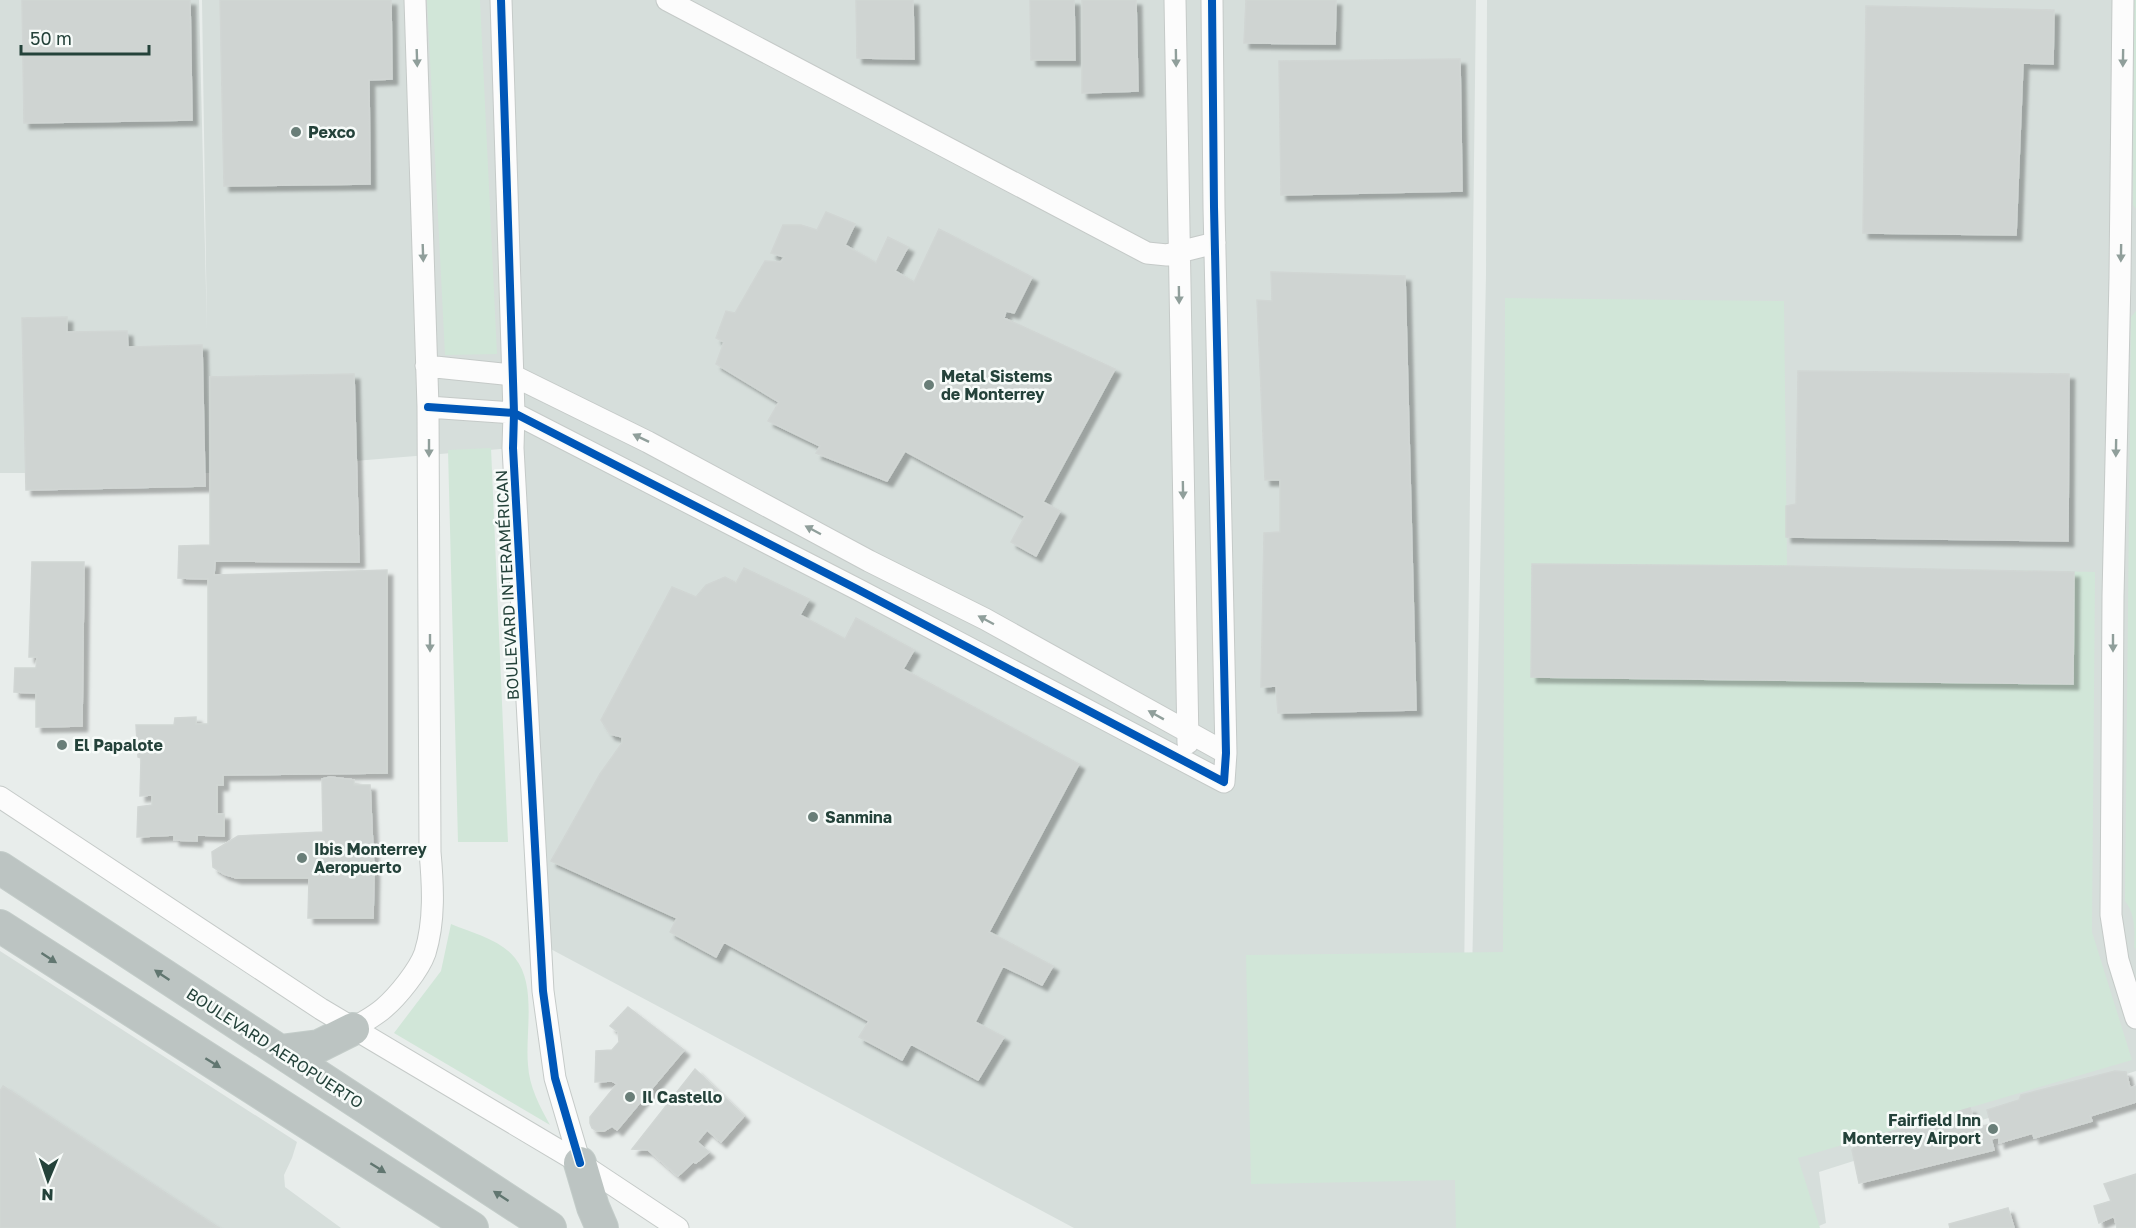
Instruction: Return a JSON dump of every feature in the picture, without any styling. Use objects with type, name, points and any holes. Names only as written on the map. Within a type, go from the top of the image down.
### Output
[{"type":"highway","name":"BOULEVARD AEROPUERTO","points":[[0,868],[550,1228]]},
{"type":"highway","points":[[0,926],[472,1228]]},
{"type":"highway","points":[[280,1051],[319,1046],[353,1029]]},
{"type":"highway","points":[[580,1163],[589,1197],[602,1228]]},
{"type":"street","points":[[353,1029],[384,1008],[409,980],[424,954],[433,892],[430,852],[429,407],[415,0]]},
{"type":"street","name":"BOULEVARD INTERAMÉRICAN","points":[[501,0],[514,413],[513,448],[543,991],[555,1078],[580,1163]]},
{"type":"street","points":[[667,0],[1147,252],[1167,255],[1215,243]]},
{"type":"street","points":[[1175,0],[1189,765]]},
{"type":"street","points":[[429,407],[514,413],[857,589],[1224,782],[1226,753],[1212,0]]},
{"type":"street","points":[[2123,0],[2120,288],[2113,585],[2111,915],[2116,952],[2131,982],[2136,1018]]},
{"type":"street","points":[[426,366],[512,375],[648,442],[870,561],[985,619],[1226,753]]},
{"type":"street","points":[[857,589],[870,561]]},
{"type":"street","points":[[0,797],[353,1029],[580,1163],[678,1228]]},
{"type":"shaded area","points":[[0,0],[199,0],[207,331],[202,0],[1476,0],[1461,1228],[1074,1228],[530,938],[513,448],[210,473],[0,473]]},
{"type":"shaded area","points":[[1487,0],[2136,0],[2136,1071],[1819,1172],[1826,1223],[1814,1228],[1467,1228],[1486,275]]},
{"type":"shaded area","points":[[0,951],[297,1142],[284,1175],[285,1187],[341,1228],[0,1228]]},
{"type":"green space","points":[[427,0],[480,0],[497,354],[445,355]]},
{"type":"green space","points":[[2134,0],[2136,0],[2136,209],[2133,205]]},
{"type":"green space","points":[[1505,298],[1784,301],[1787,566],[2095,572],[2092,932],[2132,1060],[1798,1158],[1820,1228],[1456,1228],[1455,1180],[1251,1184],[1246,955],[1503,952]]},
{"type":"green space","points":[[2136,311],[2136,950],[2133,917],[2125,901],[2131,317]]},
{"type":"green space","points":[[491,448],[508,842],[458,842],[448,450]]},
{"type":"green space","points":[[451,924],[502,946],[509,951],[522,969],[528,995],[527,1052],[530,1081],[550,1125],[394,1033],[441,971]]},
{"type":"building","points":[[22,0],[190,0],[192,120],[24,123]]},
{"type":"building","name":"Pexco","points":[[220,0],[391,0],[392,79],[369,80],[370,184],[224,186]]},
{"type":"building","points":[[856,0],[913,0],[914,59],[857,58]]},
{"type":"building","points":[[1030,0],[1074,0],[1075,60],[1031,60]]},
{"type":"building","points":[[1082,0],[1136,0],[1138,91],[1082,93]]},
{"type":"building","points":[[1246,0],[1336,0],[1335,44],[1244,43]]},
{"type":"building","points":[[1866,6],[2054,10],[2053,64],[2023,63],[2016,235],[1863,233]]},
{"type":"building","points":[[1460,59],[1462,191],[1281,195],[1279,61]]},
{"type":"building","name":"Metal Sistems de Monterrey","points":[[826,212],[855,224],[845,245],[876,263],[888,237],[908,247],[895,271],[914,282],[939,229],[1032,277],[1014,313],[1006,311],[1004,318],[1115,369],[1043,502],[1060,511],[1036,556],[1011,542],[1025,516],[905,451],[887,481],[816,453],[820,446],[768,421],[779,402],[716,364],[724,342],[716,338],[726,311],[735,313],[765,261],[781,262],[784,257],[771,253],[783,225],[801,225],[817,230]]},
{"type":"building","points":[[1271,272],[1405,276],[1416,710],[1278,713],[1276,686],[1261,687],[1264,533],[1280,532],[1280,480],[1265,480],[1257,300],[1272,301]]},
{"type":"building","points":[[67,317],[67,332],[127,331],[128,347],[202,345],[205,486],[26,490],[22,318]]},
{"type":"building","points":[[1798,371],[2069,374],[2068,541],[1786,537],[1786,506],[1796,504]]},
{"type":"building","points":[[354,374],[359,562],[215,561],[214,575],[387,570],[387,773],[223,775],[223,785],[217,785],[217,814],[224,814],[224,836],[197,835],[197,841],[174,840],[174,835],[137,837],[138,807],[152,805],[152,795],[140,796],[141,758],[138,757],[136,725],[174,725],[175,718],[196,717],[196,724],[208,724],[208,579],[178,578],[179,546],[210,545],[210,377]]},
{"type":"building","points":[[32,562],[84,562],[82,726],[36,727],[36,693],[14,692],[15,668],[36,668],[37,657],[29,657]]},
{"type":"building","points":[[1532,564],[2074,572],[2073,684],[1531,677]]},
{"type":"building","name":"Sanmina","points":[[744,568],[809,599],[800,615],[845,639],[856,618],[914,650],[903,669],[1079,764],[989,932],[1053,966],[1042,985],[1003,966],[975,1022],[1004,1037],[978,1080],[911,1044],[902,1060],[859,1037],[869,1021],[724,942],[716,957],[670,932],[677,918],[551,861],[600,774],[622,743],[622,737],[610,734],[601,720],[672,587],[696,597],[706,585],[725,577],[736,583]]},
{"type":"building","points":[[330,777],[354,780],[354,785],[370,785],[374,873],[373,918],[308,918],[309,878],[236,878],[213,867],[212,852],[238,836],[323,832],[322,779]]},
{"type":"building","points":[[628,1007],[684,1050],[617,1130],[612,1126],[604,1131],[597,1131],[592,1128],[590,1117],[617,1084],[612,1081],[595,1082],[596,1051],[612,1050],[619,1042],[618,1032],[610,1026]]},
{"type":"building","points":[[695,1069],[744,1116],[721,1142],[707,1130],[697,1142],[709,1152],[696,1163],[693,1162],[678,1176],[648,1150],[632,1149]]},
{"type":"building","points":[[2115,1071],[2126,1072],[2130,1088],[2136,1086],[2136,1102],[2090,1116],[2092,1121],[2034,1138],[2033,1133],[1999,1143],[1999,1137],[1991,1139],[1994,1150],[1859,1183],[1852,1150],[1860,1141],[1970,1108],[1975,1123],[1981,1121],[1983,1126],[1991,1124],[1987,1110],[2019,1100],[2021,1095]]},
{"type":"building","points":[[3,1086],[219,1228],[0,1228],[0,1091]]},
{"type":"building","points":[[2136,1174],[2136,1228],[2117,1228],[2114,1216],[2099,1223],[2094,1206],[2111,1201],[2104,1184]]},
{"type":"building","points":[[2008,1208],[2014,1228],[1950,1228],[1949,1224]]},
{"type":"cycle path","points":[[501,0],[514,413],[513,448],[543,991],[555,1078],[580,1163]]},
{"type":"cycle path","points":[[428,407],[514,413],[857,589],[1224,782],[1226,753],[1214,207],[1212,0]]},
{"type":"place","name":"Pexco","points":[[296,132]]},
{"type":"place","name":"Metal Sistems de Monterrey","points":[[929,385]]},
{"type":"place","name":"El Papalote","points":[[62,745]]},
{"type":"place","name":"Sanmina","points":[[813,817]]},
{"type":"place","name":"Ibis Monterrey Aeropuerto","points":[[302,858]]},
{"type":"place","name":"Il Castello","points":[[630,1097]]},
{"type":"place","name":"Fairfield Inn Monterrey Airport","points":[[1993,1129]]}]
